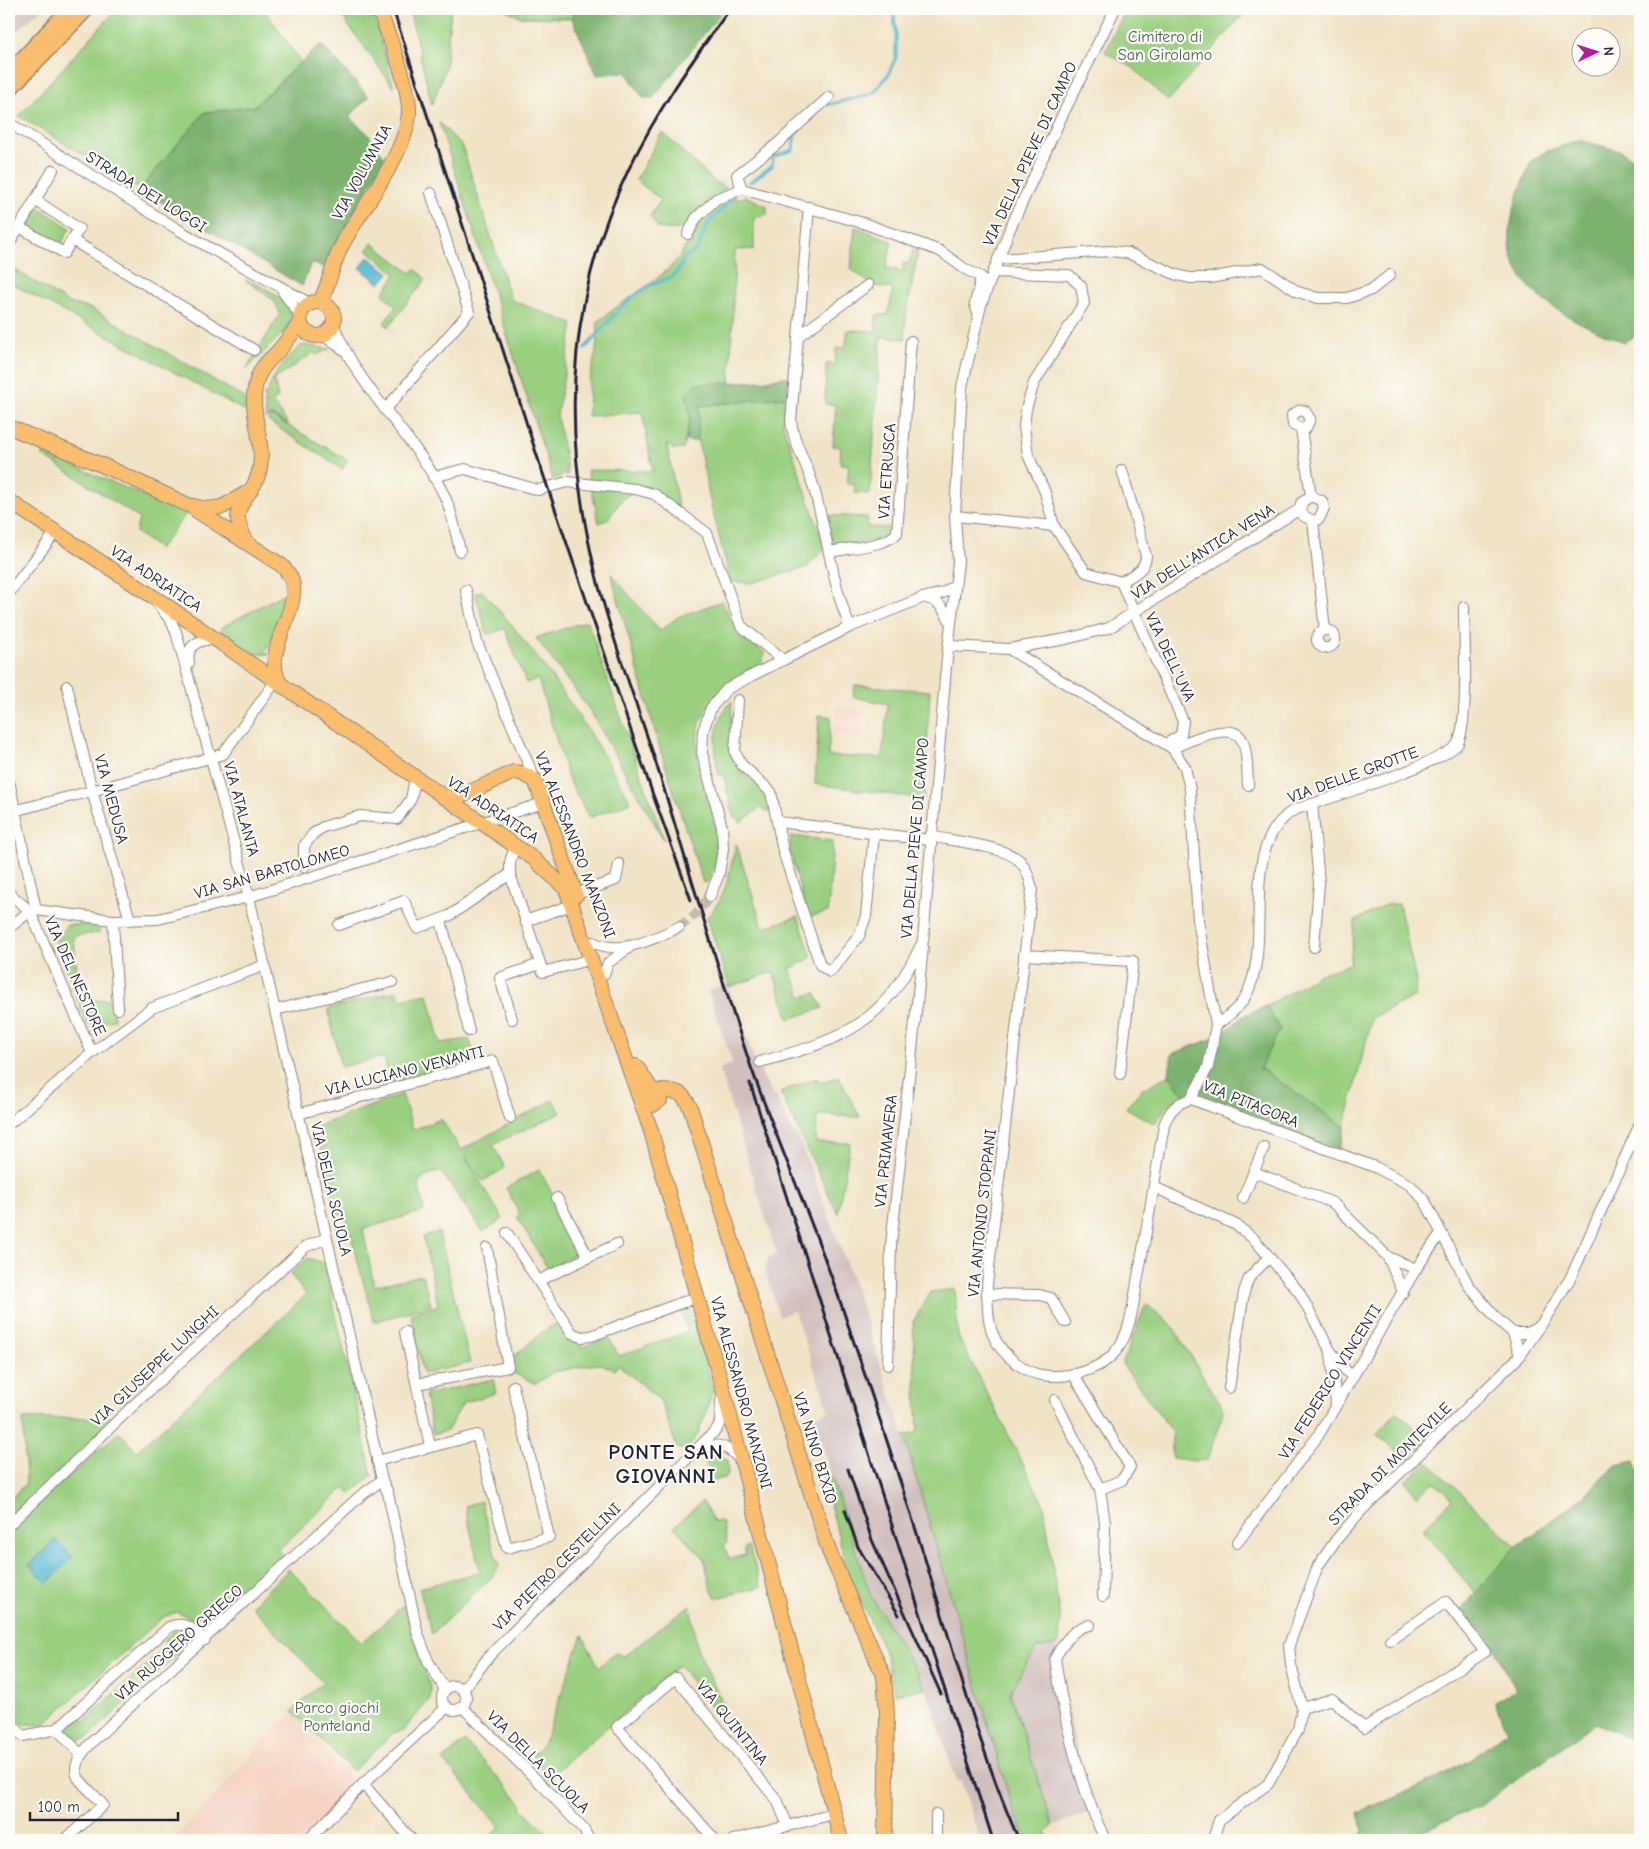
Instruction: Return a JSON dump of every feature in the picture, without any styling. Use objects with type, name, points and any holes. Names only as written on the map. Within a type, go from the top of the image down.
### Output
[{"type":"highway","points":[[9,74],[70,15],[86,9]]},
{"type":"highway","points":[[9,89],[70,15]]},
{"type":"main road","name":"VIA VOLUMNIA","points":[[314,302],[350,230],[403,140],[409,110],[407,95],[378,9]]},
{"type":"main road","name":"VIA VOLUMNIA","points":[[333,317],[334,264]]},
{"type":"main road","points":[[246,541],[238,527],[237,514],[257,480],[261,460],[254,417],[253,392],[258,375],[265,363],[277,352],[314,302],[333,317],[330,330],[277,352]]},
{"type":"main road","points":[[300,319],[304,330],[317,335]]},
{"type":"main road","points":[[9,427],[109,468],[188,505],[281,564],[288,572],[293,583],[293,596],[276,646],[269,656],[263,660],[252,661],[238,658]]},
{"type":"main road","points":[[188,505],[208,509],[222,507],[250,491]]},
{"type":"main road","name":"VIA ADRIATICA","points":[[9,501],[143,590],[238,658],[534,859]]},
{"type":"main road","points":[[276,646],[275,672],[279,685]]},
{"type":"main road","points":[[442,796],[461,796],[514,772],[521,773],[535,780]]},
{"type":"main road","name":"VIA ALESSANDRO MANZONI","points":[[535,780],[557,843],[592,959],[651,1130],[742,1462],[841,1840]]},
{"type":"main road","points":[[482,787],[473,809],[482,823]]},
{"type":"main road","points":[[534,859],[549,858],[557,843]]},
{"type":"main road","name":"VIA ALESSANDRO MANZONI","points":[[534,859],[558,879],[574,900],[593,942],[637,1068],[651,1095]]},
{"type":"main road","points":[[632,1075],[651,1095],[651,1130]]},
{"type":"main road","name":"VIA NINO BIXIO","points":[[651,1095],[679,1092],[683,1094],[690,1107],[829,1551],[884,1677],[887,1712],[885,1840]]},
{"type":"street","name":"VIA DELLA PIEVE DI CAMPO","points":[[760,1062],[837,1039],[860,1024],[890,998],[908,972],[923,941],[930,838],[950,646],[954,586],[958,562],[955,516],[962,387],[979,314],[998,259],[1057,126],[1115,9]]},
{"type":"street","points":[[688,234],[696,218],[716,199],[742,189],[737,175],[776,145],[829,96]]},
{"type":"street","name":"STRADA DEI LOGGI","points":[[9,122],[180,231],[242,266],[314,302]]},
{"type":"street","points":[[9,244],[53,170]]},
{"type":"street","name":"VIA DELLA PIEVE DI CAMPO","points":[[742,189],[863,223],[940,251],[965,269],[979,274],[981,280],[975,307],[979,314]]},
{"type":"street","points":[[385,410],[469,312],[431,193]]},
{"type":"street","points":[[19,227],[64,252],[79,230],[35,200]]},
{"type":"street","points":[[809,207],[791,421],[792,435],[812,481],[839,596],[850,627]]},
{"type":"street","points":[[72,240],[254,350]]},
{"type":"street","points":[[998,259],[1110,251],[1128,253],[1177,275],[1190,278],[1210,278],[1262,268],[1298,292],[1318,298],[1347,298],[1372,290],[1390,275]]},
{"type":"street","name":"VIA DELL'ANTICA VENA","points":[[993,272],[1069,275],[1082,286],[1084,303],[1034,383],[1024,427],[1028,455],[1045,492],[1054,526],[1086,572],[1121,582],[1134,612],[1300,509]]},
{"type":"street","name":"STRADA DEI LOGGI","points":[[272,280],[291,300],[300,319]]},
{"type":"street","points":[[799,336],[868,285]]},
{"type":"street","name":"VIA VOLUMNIA","points":[[333,317],[344,350],[433,477],[451,511],[460,551]]},
{"type":"street","name":"VIA VOLUMNIA","points":[[317,335],[344,350]]},
{"type":"street","name":"VIA ETRUSCA","points":[[830,552],[882,542],[893,538],[897,533],[911,341]]},
{"type":"street","points":[[1301,429],[1311,496],[1322,501],[1324,508],[1323,514],[1313,521],[1325,630]]},
{"type":"street","points":[[433,477],[465,469],[538,490],[567,482],[635,489],[654,494],[707,533],[712,542],[742,626],[783,660]]},
{"type":"street","points":[[1121,582],[1140,571],[1146,563],[1146,556],[1122,470]]},
{"type":"street","name":"VIA DELL'ANTICA VENA","points":[[1311,496],[1301,503],[1300,509],[1302,515],[1313,521]]},
{"type":"street","points":[[955,516],[1054,526]]},
{"type":"street","points":[[9,593],[55,533]]},
{"type":"street","points":[[710,896],[720,874],[723,849],[722,827],[702,753],[703,731],[711,708],[727,689],[783,660],[850,627],[922,598],[943,593],[954,586]]},
{"type":"street","name":"VIA ATALANTA","points":[[143,590],[171,621],[192,683],[249,897]]},
{"type":"street","name":"VIA ALESSANDRO MANZONI","points":[[466,590],[477,642],[524,758],[535,780]]},
{"type":"street","points":[[922,598],[935,600],[951,623]]},
{"type":"street","name":"VIA DELLE GROTTE","points":[[1216,1025],[1229,1015],[1244,999],[1254,975],[1258,952],[1258,904],[1261,872],[1267,844],[1280,819],[1294,810],[1437,760],[1458,745],[1464,724],[1464,607]]},
{"type":"street","name":"VIA DELL'UVA","points":[[950,646],[1010,649],[1066,639],[1108,628],[1134,612],[1183,721],[1181,734],[1169,746],[1010,649]]},
{"type":"street","name":"VIA ATALANTA","points":[[192,683],[188,651],[196,643],[213,639]]},
{"type":"street","name":"VIA ATALANTA","points":[[212,758],[229,749],[279,685]]},
{"type":"street","name":"VIA MEDUSA","points":[[66,686],[92,791],[130,920]]},
{"type":"street","points":[[738,700],[735,752],[741,764],[771,792],[782,851],[820,965],[830,972],[859,936],[866,916],[874,834]]},
{"type":"street","points":[[1169,746],[1213,733],[1231,731],[1240,736],[1244,744],[1248,785]]},
{"type":"street","name":"VIA PITAGORA","points":[[1169,746],[1185,767],[1190,790],[1198,920],[1216,1025],[1208,1067],[1191,1099],[1394,1176],[1410,1185],[1425,1201],[1469,1286],[1497,1319],[1514,1333]]},
{"type":"street","points":[[12,811],[212,758]]},
{"type":"street","points":[[514,772],[519,769],[524,758]]},
{"type":"street","points":[[304,867],[304,846],[312,834],[323,826],[360,816],[397,819],[411,799],[415,778]]},
{"type":"street","name":"VIA DEL NESTORE","points":[[9,781],[12,811],[33,910],[92,1053]]},
{"type":"street","name":"VIA SAN BARTOLOMEO","points":[[33,910],[113,920],[148,920],[249,897],[543,803]]},
{"type":"street","points":[[1312,804],[1319,883],[1314,947]]},
{"type":"street","name":"VIA ANTONIO STOPPANI","points":[[778,822],[874,834],[930,838],[1006,852],[1019,861],[1028,874],[1032,890],[988,1294],[990,1333],[1000,1350],[1013,1361],[1044,1376],[1073,1374],[1096,1367],[1116,1351],[1124,1338],[1135,1292],[1164,1125],[1169,1112],[1176,1105],[1191,1099]]},
{"type":"street","points":[[515,846],[510,862],[510,874],[542,968]]},
{"type":"street","points":[[574,900],[616,880],[619,864]]},
{"type":"street","points":[[339,925],[404,901],[417,928],[441,920],[510,874]]},
{"type":"street","points":[[9,893],[33,910],[9,928]]},
{"type":"street","name":"VIA DELLA SCUOLA","points":[[249,897],[383,1484],[382,1494],[400,1571],[404,1577],[416,1631],[428,1661],[445,1690]]},
{"type":"street","name":"VIA ALESSANDRO MANZONI","points":[[525,921],[574,900]]},
{"type":"street","points":[[113,920],[118,1010]]},
{"type":"street","points":[[441,920],[469,1031]]},
{"type":"street","points":[[604,974],[606,966],[612,958],[631,946],[679,927]]},
{"type":"street","name":"VIA PRIMAVERA","points":[[888,1365],[891,1245],[923,941]]},
{"type":"street","points":[[593,942],[606,947],[631,946]]},
{"type":"street","points":[[1024,955],[1133,962],[1120,1074]]},
{"type":"street","name":"VIA ALESSANDRO MANZONI","points":[[512,1019],[500,978],[592,959]]},
{"type":"street","points":[[9,1124],[92,1053],[152,1008],[265,965]]},
{"type":"street","points":[[275,1010],[392,982]]},
{"type":"street","name":"VIA LUCIANO VENANTI","points":[[298,1114],[493,1061],[510,1118]]},
{"type":"street","name":"STRADA DI MONTEVILE","points":[[1213,1840],[1219,1820],[1268,1784],[1298,1730],[1302,1708],[1291,1665],[1289,1645],[1318,1566],[1336,1540],[1361,1511],[1520,1356],[1571,1276],[1640,1124]]},
{"type":"street","points":[[1243,1198],[1264,1147]]},
{"type":"street","points":[[1254,1172],[1332,1203],[1388,1258],[1403,1292]]},
{"type":"street","points":[[1154,1187],[1236,1225],[1254,1239],[1268,1258],[1299,1292],[1331,1352],[1347,1372],[1353,1375]]},
{"type":"street","points":[[557,1198],[588,1257]]},
{"type":"street","points":[[507,1233],[572,1333],[581,1338],[697,1297]]},
{"type":"street","name":"VIA FEDERICO VINCENTI","points":[[1237,1543],[1295,1468],[1336,1406],[1416,1268],[1441,1233]]},
{"type":"street","name":"VIA GIUSEPPE LUNGHI","points":[[9,1524],[123,1415],[305,1247],[327,1238]]},
{"type":"street","points":[[538,1281],[616,1244]]},
{"type":"street","points":[[417,1384],[508,1367],[487,1248]]},
{"type":"street","points":[[1229,1388],[1244,1292],[1249,1278],[1268,1258]]},
{"type":"street","points":[[1388,1258],[1416,1268]]},
{"type":"street","points":[[988,1294],[1039,1295],[1051,1298],[1065,1322]]},
{"type":"street","points":[[1520,1356],[1514,1333],[1528,1333],[1540,1325]]},
{"type":"street","points":[[405,1332],[430,1446]]},
{"type":"street","points":[[1331,1352],[1336,1406]]},
{"type":"street","name":"VIA PIETRO CESTELLINI","points":[[463,1690],[490,1655],[698,1448],[720,1423],[722,1411],[717,1369]]},
{"type":"street","points":[[1073,1374],[1130,1467],[1122,1480],[1100,1489]]},
{"type":"street","points":[[377,1461],[477,1435],[507,1548],[549,1537],[513,1386]]},
{"type":"street","points":[[1055,1400],[1100,1489],[1105,1523],[1102,1596]]},
{"type":"street","points":[[698,1448],[710,1444],[726,1446],[742,1462]]},
{"type":"street","name":"VIA RUGGERO GRIECO","points":[[81,1755],[110,1725],[205,1640],[359,1496],[383,1484]]},
{"type":"street","points":[[1302,1708],[1332,1699],[1364,1728],[1484,1652],[1446,1602],[1390,1640]]},
{"type":"street","points":[[9,1721],[23,1736],[56,1729],[169,1627],[177,1624],[187,1626],[205,1640]]},
{"type":"street","points":[[1090,1625],[1077,1630],[1060,1649],[1055,1658],[1068,1730],[1092,1811],[1105,1840]]},
{"type":"street","name":"VIA QUINTINA","points":[[715,1840],[617,1726],[676,1678],[777,1800],[788,1826]]},
{"type":"street","points":[[456,1686],[463,1690],[466,1701],[462,1707],[454,1710],[447,1707],[442,1700],[445,1690],[456,1686]]},
{"type":"street","points":[[308,1840],[363,1784],[447,1707]]},
{"type":"street","name":"VIA DELLA SCUOLA","points":[[462,1707],[528,1770],[584,1830],[589,1840]]},
{"type":"street","points":[[56,1729],[81,1755],[76,1767],[77,1775],[103,1805],[65,1840]]},
{"type":"street","points":[[363,1784],[412,1840]]},
{"type":"street","points":[[733,1840],[746,1839],[834,1814]]},
{"type":"street","points":[[936,1814],[936,1840]]},
{"type":"street","points":[[584,1830],[595,1840]]},
{"type":"shaded area","points":[[9,9],[42,9],[9,38]]},
{"type":"shaded area","points":[[837,706],[865,710],[863,723],[835,719]]},
{"type":"shaded area","points":[[835,721],[863,725],[861,738],[833,734]]},
{"type":"shaded area","points":[[727,984],[754,1058],[773,1096],[776,1095],[794,1134],[796,1133],[808,1162],[853,1281],[904,1436],[918,1432],[913,1322],[931,1292],[955,1289],[958,1336],[1044,1505],[1060,1619],[1060,1641],[1055,1658],[1092,1811],[1053,1826],[1046,1833],[1050,1840],[980,1840],[961,1781],[957,1782],[926,1688],[870,1594],[831,1476],[814,1416],[829,1411],[794,1311],[779,1316],[765,1269],[768,1257],[777,1255],[720,1071],[721,1068],[732,1064],[732,1061],[708,991]]},
{"type":"shaded area","points":[[292,1711],[357,1785],[302,1840],[174,1840]]},
{"type":"green space","points":[[117,9],[269,9],[266,12],[301,62],[254,106],[204,113],[140,189],[19,116]]},
{"type":"green space","points":[[337,9],[372,9],[394,88]]},
{"type":"green space","points":[[409,9],[451,9],[445,69],[432,105]]},
{"type":"green space","points":[[504,9],[574,9],[572,18],[521,17]]},
{"type":"green space","points":[[574,9],[724,9],[653,98],[643,98],[626,72],[597,75],[572,18]]},
{"type":"green space","name":"Cimitero di San Girolamo","points":[[1126,9],[1248,9],[1168,101],[1132,67],[1105,52]]},
{"type":"green space","points":[[321,44],[369,97],[349,117],[368,134],[385,158],[323,267],[311,263],[302,286],[140,189],[204,113],[255,106]]},
{"type":"green space","points":[[439,122],[462,146],[511,300],[573,324],[557,415],[568,474],[553,479]]},
{"type":"green space","points":[[662,132],[715,182],[727,188],[707,202],[682,228],[658,228],[650,216],[661,200],[636,180]]},
{"type":"green space","points":[[1579,140],[1621,151],[1640,164],[1640,333],[1624,342],[1586,326],[1547,303],[1518,272],[1511,253],[1510,231],[1513,213],[1531,161],[1545,152]]},
{"type":"green space","points":[[745,196],[767,206],[767,214],[754,218],[754,249],[735,250],[730,383],[695,384],[686,393],[691,415],[683,449],[674,450],[667,444],[678,506],[638,487],[621,501],[607,520],[599,523],[587,470],[653,471],[642,412],[588,416],[589,382],[596,352],[598,322],[671,266],[684,250],[708,210],[723,200]]},
{"type":"green space","points":[[38,207],[70,228],[60,246],[26,226]]},
{"type":"green space","points":[[855,227],[892,241],[886,268],[903,271],[903,263],[908,264],[913,250],[918,251],[906,316],[905,339],[881,337],[870,494],[855,493],[855,485],[847,484],[849,465],[840,464],[841,447],[833,446],[836,405],[825,404],[826,364],[835,364],[836,348],[845,348],[848,330],[876,331],[876,315],[888,315],[893,289],[872,285],[851,269]]},
{"type":"green space","points":[[372,243],[411,273],[415,269],[426,279],[388,327],[384,323],[396,306],[383,294],[396,274],[367,250]]},
{"type":"green space","points":[[9,266],[69,303],[92,309],[245,398],[245,411],[9,282]]},
{"type":"green space","points":[[245,280],[262,286],[278,297],[285,304],[290,320],[287,329],[246,370],[280,314],[274,300]]},
{"type":"green space","points":[[303,345],[330,349],[316,355],[314,352],[274,380],[278,398],[272,402],[289,425],[271,415],[266,419],[264,394],[267,394],[272,380],[286,360]]},
{"type":"green space","points":[[789,376],[785,397],[699,406],[698,441],[686,441],[690,415],[686,393],[695,384],[762,381]]},
{"type":"green space","points":[[785,397],[783,425],[825,548],[807,567],[752,583],[731,582],[711,505],[698,441],[699,406]]},
{"type":"green space","points":[[271,416],[348,460],[342,469],[268,421]]},
{"type":"green space","points":[[44,453],[186,514],[159,549],[136,532],[139,518],[42,455]]},
{"type":"green space","points":[[825,515],[867,517],[868,527],[895,528],[888,538],[834,547]]},
{"type":"green space","points":[[611,574],[660,631],[678,617],[722,601],[737,632],[765,653],[762,662],[730,682],[718,694],[708,706],[701,721],[697,737],[697,755],[716,837],[714,865],[712,874],[707,882],[703,883],[660,749]]},
{"type":"green space","points":[[482,591],[504,615],[544,666],[581,719],[631,802],[589,818],[568,778],[538,679],[526,683],[505,629],[487,634],[475,593]]},
{"type":"green space","points":[[281,595],[286,595],[267,649],[263,654],[256,654],[222,633],[220,628]]},
{"type":"green space","points":[[587,621],[664,840],[589,709],[536,638]]},
{"type":"green space","points":[[855,685],[930,691],[924,799],[815,784],[819,715],[831,717],[828,756],[882,758],[888,704],[853,697]]},
{"type":"green space","points":[[732,701],[730,752],[737,766],[767,794],[773,813],[760,808],[741,822],[734,817],[723,774],[719,775],[715,746],[721,717]]},
{"type":"green space","points":[[791,836],[833,841],[828,912],[808,917],[790,852]]},
{"type":"green space","points":[[736,844],[763,928],[798,916],[812,957],[790,969],[802,997],[815,993],[823,1008],[789,1019],[773,972],[729,987],[707,917],[724,892]]},
{"type":"green space","points":[[1399,904],[1416,981],[1415,996],[1372,1018],[1339,1149],[1197,1097],[1183,1094],[1166,1107],[1155,1124],[1126,1108],[1141,1090],[1169,1075],[1172,1054],[1222,1035],[1242,1017],[1264,1008],[1320,974],[1350,964],[1355,921],[1385,905]]},
{"type":"green space","points":[[99,924],[99,933],[74,936],[78,991],[84,1001],[109,999],[115,1020],[87,1025],[56,941],[67,925]]},
{"type":"green space","points":[[397,991],[401,999],[428,994],[440,1043],[469,1039],[477,1060],[391,1084],[384,1057],[341,1067],[328,1009]]},
{"type":"green space","points":[[1266,1006],[1280,1029],[1260,1068],[1345,1127],[1339,1149],[1197,1097],[1183,1094],[1169,1075],[1172,1054],[1222,1035],[1242,1017]]},
{"type":"green space","points":[[839,1077],[860,1117],[817,1115],[816,1143],[850,1143],[838,1214],[780,1092],[817,1078],[819,1082]]},
{"type":"green space","points":[[402,1094],[413,1130],[441,1119],[461,1150],[553,1100],[561,1113],[493,1144],[505,1168],[483,1181],[465,1157],[503,1219],[483,1232],[440,1170],[418,1181],[424,1211],[363,1229],[374,1286],[422,1275],[431,1305],[374,1322],[345,1213],[338,1216],[316,1127]]},
{"type":"green space","points":[[539,1170],[584,1249],[548,1269],[517,1217],[520,1215],[506,1188]]},
{"type":"green space","points":[[439,1232],[470,1363],[423,1374],[411,1314],[438,1305],[423,1237]]},
{"type":"green space","points":[[308,1258],[324,1263],[372,1475],[351,1494],[345,1487],[278,1550],[284,1557],[211,1622],[203,1623],[177,1612],[163,1617],[43,1725],[22,1724],[9,1710],[9,1533],[62,1482],[119,1432],[137,1451],[306,1295],[290,1274]]},
{"type":"green space","points":[[955,1289],[958,1336],[1044,1505],[1060,1619],[1059,1644],[1036,1648],[1010,1693],[1053,1826],[1046,1833],[1050,1840],[1028,1840],[1012,1807],[904,1436],[918,1432],[913,1322],[931,1292]]},
{"type":"green space","points":[[1146,1304],[1172,1325],[1224,1410],[1207,1460],[1194,1461],[1172,1458],[1172,1431],[1122,1364]]},
{"type":"green space","points":[[690,1309],[713,1389],[697,1435],[690,1446],[683,1450],[677,1448],[660,1400],[618,1365],[615,1370],[601,1364],[553,1372],[536,1384],[510,1371],[510,1360],[541,1333],[557,1323],[582,1347],[609,1338],[619,1356],[687,1332],[682,1311]]},
{"type":"green space","points":[[493,1379],[496,1393],[463,1403],[447,1431],[433,1434],[425,1395]]},
{"type":"green space","points":[[1397,1412],[1428,1439],[1408,1460],[1376,1434]]},
{"type":"green space","points":[[116,1417],[9,1517],[9,1501],[26,1483],[23,1419]]},
{"type":"green space","points":[[707,1454],[718,1454],[727,1461],[728,1474],[725,1478],[701,1483],[713,1472],[702,1461]]},
{"type":"green space","points":[[1427,1461],[1516,1546],[1476,1594],[1422,1529],[1453,1499],[1434,1482],[1417,1496],[1406,1481]]},
{"type":"green space","points":[[1635,1461],[1640,1477],[1640,1743],[1595,1723],[1479,1807],[1399,1840],[1363,1840],[1359,1812],[1425,1784],[1472,1759],[1507,1731],[1494,1702],[1516,1690],[1496,1650],[1461,1610],[1516,1546],[1533,1536],[1581,1499],[1615,1465]]},
{"type":"green space","points":[[831,1476],[870,1594],[926,1688],[895,1694],[885,1652],[849,1577],[824,1481]]},
{"type":"green space","points":[[481,1501],[495,1555],[500,1564],[491,1578],[432,1634],[419,1588],[480,1572],[465,1506]]},
{"type":"green space","points":[[702,1501],[714,1522],[722,1521],[727,1543],[724,1545],[729,1559],[746,1555],[744,1548],[749,1546],[761,1587],[716,1598],[711,1589],[704,1558],[674,1527]]},
{"type":"green space","name":"Parco giochi Ponteland","points":[[289,1569],[362,1643],[403,1605],[431,1690],[430,1699],[404,1730],[393,1733],[353,1771],[292,1711],[323,1682],[251,1606]]},
{"type":"green space","points":[[690,1605],[697,1648],[724,1706],[717,1716],[679,1665],[548,1778],[532,1755],[544,1743],[582,1635],[599,1667],[615,1653],[624,1656]]},
{"type":"green space","points":[[177,1631],[183,1634],[188,1641],[187,1646],[87,1738],[77,1741],[68,1734],[70,1725],[80,1717],[84,1721],[168,1645],[164,1640],[172,1632]]},
{"type":"green space","points":[[465,1741],[523,1805],[521,1808],[555,1840],[486,1840],[500,1827],[443,1760]]},
{"type":"water","points":[[368,257],[389,273],[380,284],[360,268]]},
{"type":"water","points":[[55,1539],[73,1557],[47,1583],[29,1565]]},
{"type":"waterway","points":[[827,105],[868,95],[875,91],[888,75],[896,57],[893,9]]},
{"type":"waterway","points":[[750,182],[772,166],[773,157],[793,150],[795,131]]},
{"type":"waterway","points":[[584,349],[618,310],[633,296],[648,286],[667,279],[676,272],[683,259],[697,250],[709,222],[735,196]]},
{"type":"tunnel","points":[[679,927],[696,914],[710,896]]},
{"type":"railway","points":[[393,9],[540,465],[691,900]]},
{"type":"railway","points":[[730,9],[674,89],[650,129],[610,211],[596,255],[584,301],[575,380],[575,439],[581,497],[591,555],[604,605],[655,760],[738,1029],[841,1304],[888,1443],[982,1745],[1019,1840]]},
{"type":"railway","points":[[750,1083],[993,1840]]},
{"type":"railway","points":[[848,1469],[872,1540],[941,1694]]},
{"type":"railway","points":[[845,1510],[858,1547],[899,1615]]},
{"type":"district","name":"PONTE SAN GIOVANNI","points":[[666,1464]]}]
